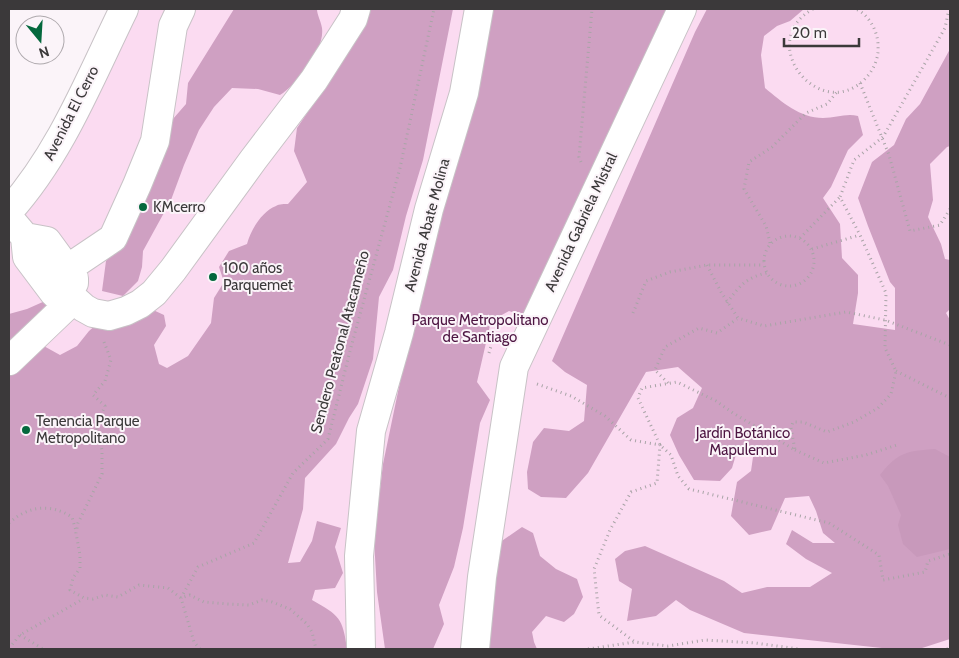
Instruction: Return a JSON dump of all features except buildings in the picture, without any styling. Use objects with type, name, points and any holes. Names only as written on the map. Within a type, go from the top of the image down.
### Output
[{"type":"street","name":"Avenida El Cerro","points":[[9,211],[44,166],[124,9]]},
{"type":"street","points":[[68,269],[113,238],[137,185],[155,141],[172,26],[181,9]]},
{"type":"street","points":[[17,228],[27,257],[54,293],[109,316],[140,304],[154,293],[314,80],[353,19],[356,9]]},
{"type":"street","name":"Avenida Abate Molina","points":[[362,649],[358,556],[371,430],[399,333],[429,209],[464,93],[478,9]]},
{"type":"street","name":"Avenida Gabriela Mistral","points":[[475,649],[482,577],[514,367],[682,9]]},
{"type":"street","points":[[17,228],[47,241],[74,278],[84,306]]},
{"type":"street","points":[[9,361],[84,306]]},
{"type":"path","name":"Sendero Peatonal Atacameño","points":[[180,598],[198,567],[254,543],[293,474],[328,439],[400,168],[434,9]]},
{"type":"path","points":[[592,9],[579,157],[585,171],[598,185]]},
{"type":"path","points":[[813,9],[801,18],[791,36],[791,57],[794,67],[808,83],[822,89],[838,91],[849,89],[860,83],[870,73],[877,61],[879,46],[876,33],[870,20],[856,9]]},
{"type":"path","points":[[800,238],[840,198],[854,160],[883,137],[945,28],[949,9]]},
{"type":"path","points":[[945,28],[950,30]]},
{"type":"path","points":[[860,83],[883,137],[910,231],[940,225],[950,209]]},
{"type":"path","points":[[770,243],[784,236],[800,238],[807,242],[812,248],[814,266],[811,274],[805,281],[788,286],[780,285],[767,273],[764,257],[770,243],[766,226],[744,189],[749,162],[772,147],[806,113],[827,104],[838,91]]},
{"type":"path","points":[[795,450],[791,428],[793,422],[802,422],[827,432],[854,422],[878,408],[891,394],[896,371],[885,348],[886,293],[860,235],[840,198]]},
{"type":"path","points":[[812,248],[860,235]]},
{"type":"path","points":[[633,313],[646,281],[670,272],[708,265],[764,264]]},
{"type":"path","points":[[708,265],[727,303],[738,318],[764,326],[846,312],[885,320],[950,345]]},
{"type":"path","points":[[727,303],[752,276],[767,273]]},
{"type":"path","points":[[76,533],[78,524],[102,474],[102,450],[97,429],[105,406],[93,395],[105,381],[111,360],[84,306]]},
{"type":"path","points":[[669,383],[655,370],[665,346],[699,328],[717,333],[738,318]]},
{"type":"path","points":[[489,354],[494,336]]},
{"type":"path","points":[[896,371],[950,398]]},
{"type":"path","points":[[513,374],[571,396],[605,416],[631,440],[660,445]]},
{"type":"path","points":[[897,445],[866,455],[824,463],[795,450],[732,413],[716,401],[677,382],[642,388],[638,398],[660,445],[671,455],[678,476],[688,490],[829,523],[880,555],[883,580],[925,572],[928,560],[950,554]]},
{"type":"path","points":[[635,642],[599,615],[594,569],[610,530],[631,492],[657,484],[660,445]]},
{"type":"path","points":[[9,523],[19,514],[44,508],[60,510],[72,517],[80,555],[80,568],[73,578],[70,590],[84,598],[93,599],[105,595],[118,597],[139,585],[168,588],[180,598],[194,642],[200,649]]},
{"type":"path","points":[[180,598],[190,595],[204,602],[249,605],[262,600],[272,602],[290,609],[307,624],[312,632],[316,649]]},
{"type":"path","points":[[9,648],[20,635],[84,598]]},
{"type":"path","points":[[20,635],[43,649]]},
{"type":"path","points":[[588,649],[635,642],[668,646],[705,640],[755,643],[800,649]]},
{"type":"green space","name":"Parque Metropolitano de Santiago","points":[[140,9],[950,9],[950,649],[9,649],[9,218],[52,177]]},
{"type":"green space","points":[[234,9],[317,9],[322,28],[322,37],[315,56],[302,75],[280,95],[258,89],[232,88],[214,107],[199,130],[171,200],[143,251],[142,267],[138,281],[123,296],[102,291],[106,261],[124,234],[166,127],[186,104],[188,83]]},
{"type":"green space","points":[[369,9],[453,9],[423,160],[406,216],[393,270],[379,297],[373,359],[358,404],[336,444],[305,478],[303,509],[288,563],[300,562],[312,541],[317,521],[341,528],[335,547],[343,573],[335,588],[315,590],[312,600],[338,618],[344,630],[347,649],[9,649],[9,314],[45,301],[57,311],[42,345],[60,355],[77,346],[89,331],[105,317],[151,309],[164,315],[166,326],[154,345],[159,364],[167,368],[188,356],[211,323],[214,298],[224,282],[219,267],[229,251],[247,244],[254,227],[261,217],[277,205],[288,204],[307,182],[294,151],[297,128],[330,79]]},
{"type":"green space","points":[[488,9],[670,9],[527,317],[509,311],[491,321],[477,382],[490,400],[480,423],[463,528],[454,567],[439,605],[444,624],[433,649],[385,649],[377,592],[374,539],[383,464],[405,358],[475,85]]},
{"type":"green space","name":"Jardín Botánico Mapulemu","points":[[707,9],[804,9],[790,21],[777,26],[764,36],[761,55],[765,88],[792,108],[807,115],[823,118],[849,115],[858,116],[863,135],[848,150],[831,187],[823,198],[840,224],[842,258],[858,275],[858,293],[853,324],[895,330],[895,288],[890,282],[858,198],[872,162],[894,145],[906,119],[920,104],[950,49],[950,146],[930,164],[933,200],[928,217],[941,244],[945,259],[950,260],[950,309],[946,313],[950,320],[950,639],[919,649],[891,649],[744,633],[690,610],[676,600],[656,616],[627,621],[632,589],[619,581],[615,559],[625,551],[645,546],[724,581],[742,593],[767,587],[810,587],[832,573],[806,559],[786,544],[792,530],[813,543],[835,543],[823,533],[809,496],[785,498],[771,530],[749,535],[731,516],[737,482],[751,471],[753,457],[738,448],[732,468],[720,481],[694,480],[670,435],[677,418],[693,408],[702,388],[678,367],[646,372],[588,473],[566,498],[541,497],[528,489],[527,472],[533,442],[544,428],[569,431],[584,421],[587,385],[565,372],[552,361],[695,32]]},
{"type":"green space","points":[[522,527],[533,533],[540,556],[556,569],[577,579],[583,597],[574,614],[564,622],[546,616],[532,632],[537,649],[478,649],[493,547]]},
{"type":"shaded area","points":[[935,449],[950,457],[950,549],[917,557],[903,544],[898,525],[901,515],[888,486],[880,475],[886,467],[904,454]]},
{"type":"place","name":"KMcerro","points":[[143,207]]},
{"type":"place","name":"100 años Parquemet","points":[[213,277]]},
{"type":"place","name":"Tenencia Parque Metropolitano","points":[[26,430]]}]
